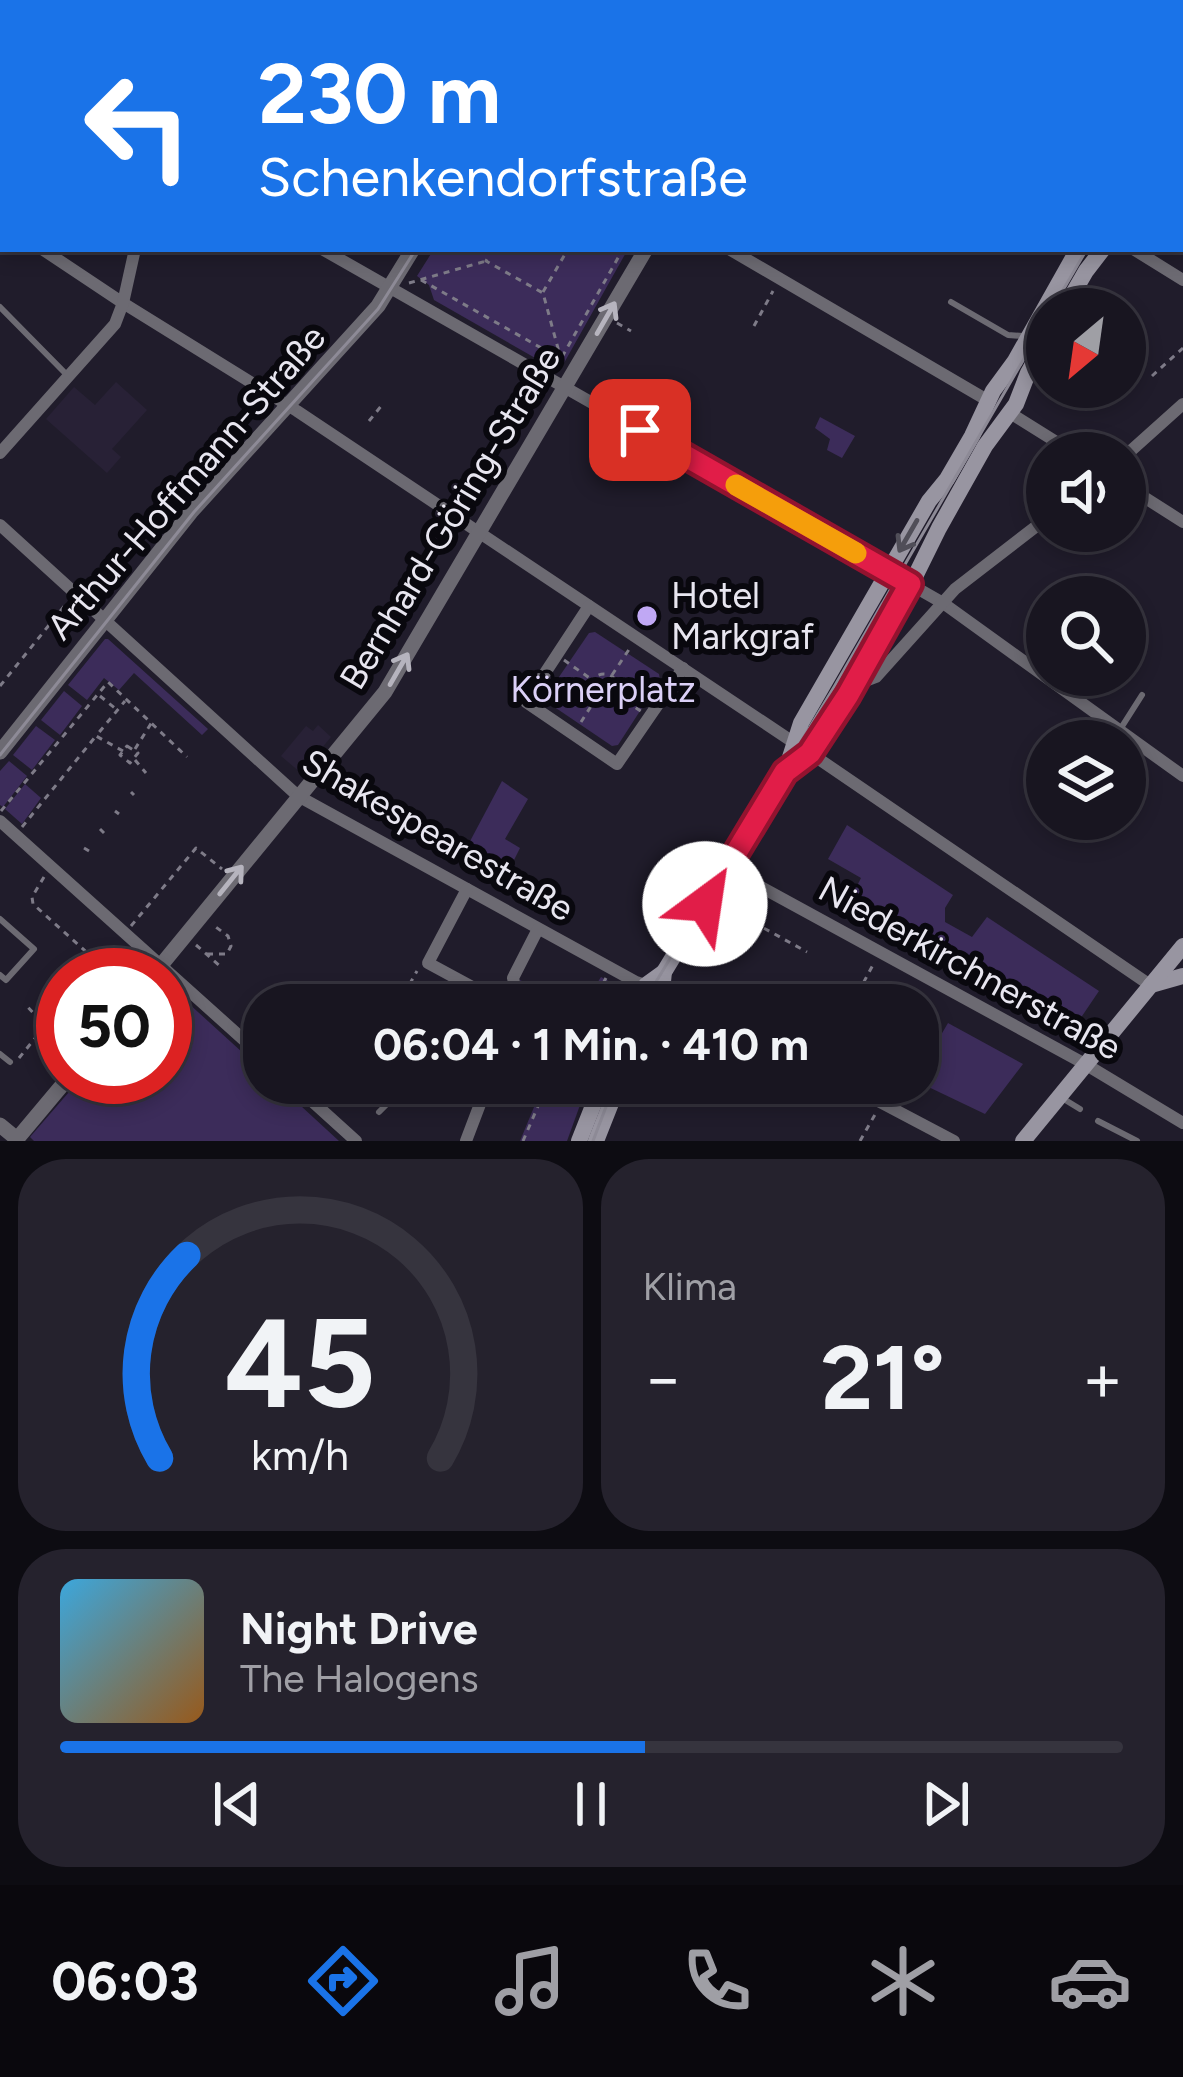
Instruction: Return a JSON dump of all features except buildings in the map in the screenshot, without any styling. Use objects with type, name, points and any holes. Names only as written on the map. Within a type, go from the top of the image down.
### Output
[{"type":"main road","points":[[1060,288],[1077,252]]},
{"type":"main road","points":[[1077,288],[1101,252]]},
{"type":"main road","points":[[659,984],[785,772],[793,742],[928,501],[972,436],[987,400],[1026,352]]},
{"type":"main road","points":[[785,772],[812,754],[854,686],[1026,377]]},
{"type":"main road","points":[[1023,1141],[1183,948]]},
{"type":"main road","points":[[1150,985],[1183,976]]},
{"type":"main road","points":[[579,1141],[594,1104]]},
{"type":"main road","points":[[596,1141],[611,1104]]},
{"type":"street","points":[[46,252],[288,405],[793,742]]},
{"type":"street","points":[[0,453],[115,324],[134,252]]},
{"type":"street","points":[[327,252],[827,530],[943,603],[1026,664]]},
{"type":"street","name":"Arthur-Hoffmann-Straße","points":[[0,752],[195,507],[372,313],[411,252]]},
{"type":"street","name":"Bernhard-Göring-Straße","points":[[175,948],[385,692],[644,252]]},
{"type":"street","points":[[734,252],[987,400]]},
{"type":"street","points":[[1138,252],[1183,280]]},
{"type":"street","points":[[1146,437],[1183,404]]},
{"type":"street","points":[[1010,413],[1040,432]]},
{"type":"street","points":[[1146,498],[1183,521]]},
{"type":"street","name":"Shakespearestraße","points":[[0,525],[298,796],[648,984]]},
{"type":"street","points":[[854,686],[876,677],[955,589],[1026,534]]},
{"type":"street","points":[[589,606],[526,702],[617,764],[683,668]]},
{"type":"street","points":[[1069,696],[1103,720]]},
{"type":"street","points":[[1146,750],[1183,776]]},
{"type":"street","points":[[812,754],[1150,985]]},
{"type":"street","points":[[0,817],[137,948]]},
{"type":"street","name":"Niederkirchnerstraße","points":[[726,868],[1085,1064],[1183,1123]]},
{"type":"street","points":[[467,889],[428,963],[467,984]]},
{"type":"street","points":[[514,984],[538,929]]},
{"type":"street","points":[[192,999],[243,1041]]},
{"type":"street","points":[[0,1125],[17,1140],[47,1104]]},
{"type":"street","points":[[324,1104],[358,1137]]},
{"type":"street","points":[[466,1141],[478,1104]]},
{"type":"street","points":[[886,1104],[954,1141]]},
{"type":"lane","points":[[951,302],[1008,335],[1026,337]]},
{"type":"lane","points":[[0,307],[68,376]]},
{"type":"lane","points":[[0,919],[34,949],[6,980],[0,975]]},
{"type":"lane","points":[[0,1054],[10,1062]]},
{"type":"lane","points":[[1059,1096],[1080,1109]]},
{"type":"lane","points":[[380,1112],[388,1104]]},
{"type":"lane","points":[[1098,1121],[1137,1141]]},
{"type":"path","points":[[491,252],[486,261],[421,280],[561,358]]},
{"type":"path","points":[[542,293],[566,252]]},
{"type":"path","points":[[561,358],[621,252]]},
{"type":"path","points":[[486,261],[542,293],[561,358]]},
{"type":"path","points":[[754,326],[780,279]]},
{"type":"path","points":[[607,318],[631,331]]},
{"type":"path","points":[[1153,376],[1183,348]]},
{"type":"path","points":[[370,421],[382,405]]},
{"type":"path","points":[[0,686],[74,593]]},
{"type":"path","points":[[611,676],[637,637]]},
{"type":"path","points":[[556,655],[592,680]]},
{"type":"path","points":[[592,680],[603,674],[611,676],[616,694]]},
{"type":"path","points":[[592,680],[596,699],[607,701],[616,694]]},
{"type":"path","points":[[0,817],[108,682],[187,757]]},
{"type":"path","points":[[97,694],[117,710]]},
{"type":"path","points":[[616,694],[648,717]]},
{"type":"path","points":[[15,835],[127,699]]},
{"type":"path","points":[[573,734],[596,699]]},
{"type":"path","points":[[134,751],[152,722]]},
{"type":"path","points":[[96,736],[123,751]]},
{"type":"path","points":[[128,746],[134,751],[138,753],[130,763],[120,755],[128,746]]},
{"type":"path","points":[[134,758],[146,773]]},
{"type":"path","points":[[125,934],[196,848],[232,878]]},
{"type":"path","points":[[50,866],[33,894],[33,904],[82,948]]},
{"type":"path","points":[[722,905],[808,952]]},
{"type":"path","points":[[207,953],[227,954],[231,946],[228,936],[212,923]]},
{"type":"path","points":[[195,944],[220,966]]},
{"type":"path","points":[[863,984],[880,952]]},
{"type":"path","points":[[408,984],[428,963]]},
{"type":"path","points":[[603,984],[611,968]]},
{"type":"path","points":[[10,1062],[16,1062],[45,1026],[26,1005]]},
{"type":"path","points":[[523,1141],[539,1104]]},
{"type":"path","points":[[860,1141],[881,1104]]},
{"type":"shaded area","points":[[116,382],[147,410],[112,449],[121,457],[107,473],[46,419],[74,387],[95,405]]},
{"type":"shaded area","points":[[318,725],[331,737],[301,773],[281,756],[306,726],[313,731]]},
{"type":"green space","points":[[432,252],[626,252],[564,363],[544,363],[434,300],[429,285],[417,276]]},
{"type":"green space","points":[[820,417],[855,436],[842,458],[827,450],[830,439],[815,428]]},
{"type":"green space","points":[[881,602],[889,607],[843,688],[835,683]]},
{"type":"green space","name":"Körnerplatz","points":[[595,632],[659,674],[660,680],[618,745],[612,746],[547,702],[546,696],[589,633]]},
{"type":"green space","points":[[105,639],[208,729],[202,735],[134,673],[119,690],[104,678],[87,700],[68,685]]},
{"type":"green space","points":[[64,691],[82,706],[60,735],[41,720]]},
{"type":"green space","points":[[36,726],[55,740],[32,770],[13,755]]},
{"type":"green space","points":[[9,761],[27,776],[3,807],[0,771]]},
{"type":"green space","points":[[502,781],[528,799],[505,839],[520,848],[509,870],[468,845]]},
{"type":"green space","points":[[25,784],[41,798],[22,824],[5,809]]},
{"type":"green space","points":[[847,825],[953,895],[945,908],[945,922],[972,937],[987,917],[1099,991],[1078,1022],[852,896],[861,878],[828,859]]},
{"type":"green space","points":[[192,1007],[243,1053],[243,1104],[299,1104],[339,1141],[34,1141],[30,1137],[59,1104],[192,1104]]},
{"type":"green space","points":[[948,1023],[1023,1064],[985,1114],[939,1092],[939,1038]]},
{"type":"green space","points":[[535,1104],[580,1104],[567,1141],[520,1141]]},
{"type":"tram line","points":[[0,755],[194,512],[378,309],[414,252]]},
{"type":"tram line","points":[[1064,288],[1085,252]]},
{"type":"tram line","points":[[655,984],[1026,355]]},
{"type":"tram line","points":[[593,1141],[607,1104]]},
{"type":"slow traffic","points":[[736,485],[856,553]]},
{"type":"place","name":"Hotel Markgraf","points":[[647,616]]},
{"type":"route","points":[[640,430],[910,584],[848,695],[810,753],[785,772],[705,904]]}]
